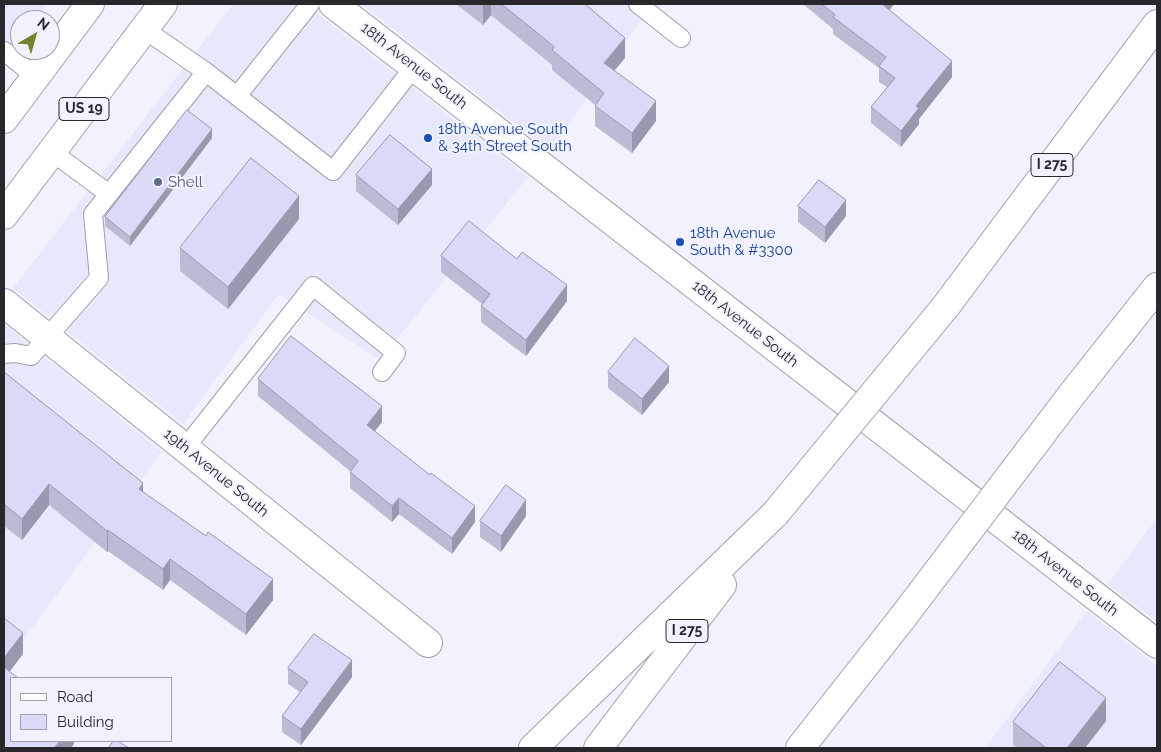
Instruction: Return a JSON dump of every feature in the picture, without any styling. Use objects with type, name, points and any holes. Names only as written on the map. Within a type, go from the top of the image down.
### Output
[{"type":"main road","points":[[4,119],[90,4]]},
{"type":"main road","name":"US 19","points":[[4,215],[163,4]]},
{"type":"main road","name":"18th Avenue South","points":[[349,8],[414,67],[1157,644]]},
{"type":"main road","name":"I 275","points":[[598,748],[775,514],[946,306],[1157,24]]},
{"type":"main road","points":[[800,748],[904,617],[1073,393],[1157,288]]},
{"type":"main road","name":"19th Avenue South","points":[[4,303],[428,643]]},
{"type":"main road","points":[[533,748],[775,514]]},
{"type":"main road","points":[[819,748],[904,617]]},
{"type":"lane","points":[[237,96],[310,4]]},
{"type":"lane","points":[[638,4],[681,38]]},
{"type":"lane","points":[[144,29],[206,72],[333,171],[414,67]]},
{"type":"lane","points":[[4,51],[36,76]]},
{"type":"lane","points":[[4,354],[15,353],[31,356],[99,278],[93,214],[206,72]]},
{"type":"lane","points":[[52,152],[109,194]]},
{"type":"lane","points":[[185,448],[313,286],[396,353],[382,372]]},
{"type":"shaded area","points":[[4,4],[48,4],[44,10],[10,10],[10,54],[4,62]]},
{"type":"shaded area","points":[[233,4],[305,4],[528,177],[380,360],[279,294],[183,424],[13,288]]},
{"type":"shaded area","points":[[361,4],[652,4],[550,151]]},
{"type":"shaded area","points":[[4,324],[162,452],[4,666]]},
{"type":"shaded area","points":[[1157,518],[1157,622],[1108,584]]},
{"type":"shaded area","points":[[1087,611],[1157,666],[1157,748],[985,748]]},
{"type":"building","points":[[502,4],[585,4],[625,38],[604,63],[656,101],[632,133],[595,106],[604,93],[552,50],[554,47]]},
{"type":"building","points":[[822,4],[882,4],[952,61],[916,106],[919,108],[901,131],[871,107],[895,78],[879,66],[886,57],[833,17],[835,15]]},
{"type":"building","name":"Shell","points":[[187,110],[212,129],[130,237],[105,217]]},
{"type":"building","points":[[390,135],[432,169],[398,209],[356,175]]},
{"type":"building","points":[[251,158],[299,196],[228,287],[180,248]]},
{"type":"building","points":[[819,180],[846,200],[825,227],[798,206]]},
{"type":"building","points":[[469,221],[517,259],[522,252],[567,285],[526,340],[481,306],[490,294],[441,256]]},
{"type":"building","points":[[291,336],[382,406],[367,425],[430,475],[431,473],[475,506],[452,538],[399,498],[392,506],[350,472],[358,461],[258,379]]},
{"type":"building","points":[[635,338],[669,366],[642,399],[608,372]]},
{"type":"building","points":[[4,372],[143,483],[139,489],[206,536],[208,532],[273,579],[246,614],[170,559],[163,569],[107,531],[49,484],[22,519],[4,504]]},
{"type":"building","points":[[506,485],[526,500],[501,536],[480,521]]},
{"type":"building","points":[[4,618],[23,633],[4,658]]},
{"type":"building","points":[[314,634],[352,660],[301,729],[282,716],[308,682],[288,668]]},
{"type":"building","points":[[1060,662],[1106,698],[1067,748],[1046,748],[1013,722]]},
{"type":"building","points":[[4,667],[17,677],[10,677],[10,742],[59,742],[54,748],[4,748]]},
{"type":"building","points":[[113,742],[120,742],[129,748],[108,748]]},
{"type":"place","name":"18th Avenue South & 34th Street South","points":[[428,138]]},
{"type":"place","name":"Shell","points":[[158,182]]},
{"type":"place","name":"18th Avenue South & #3300","points":[[680,242]]}]
